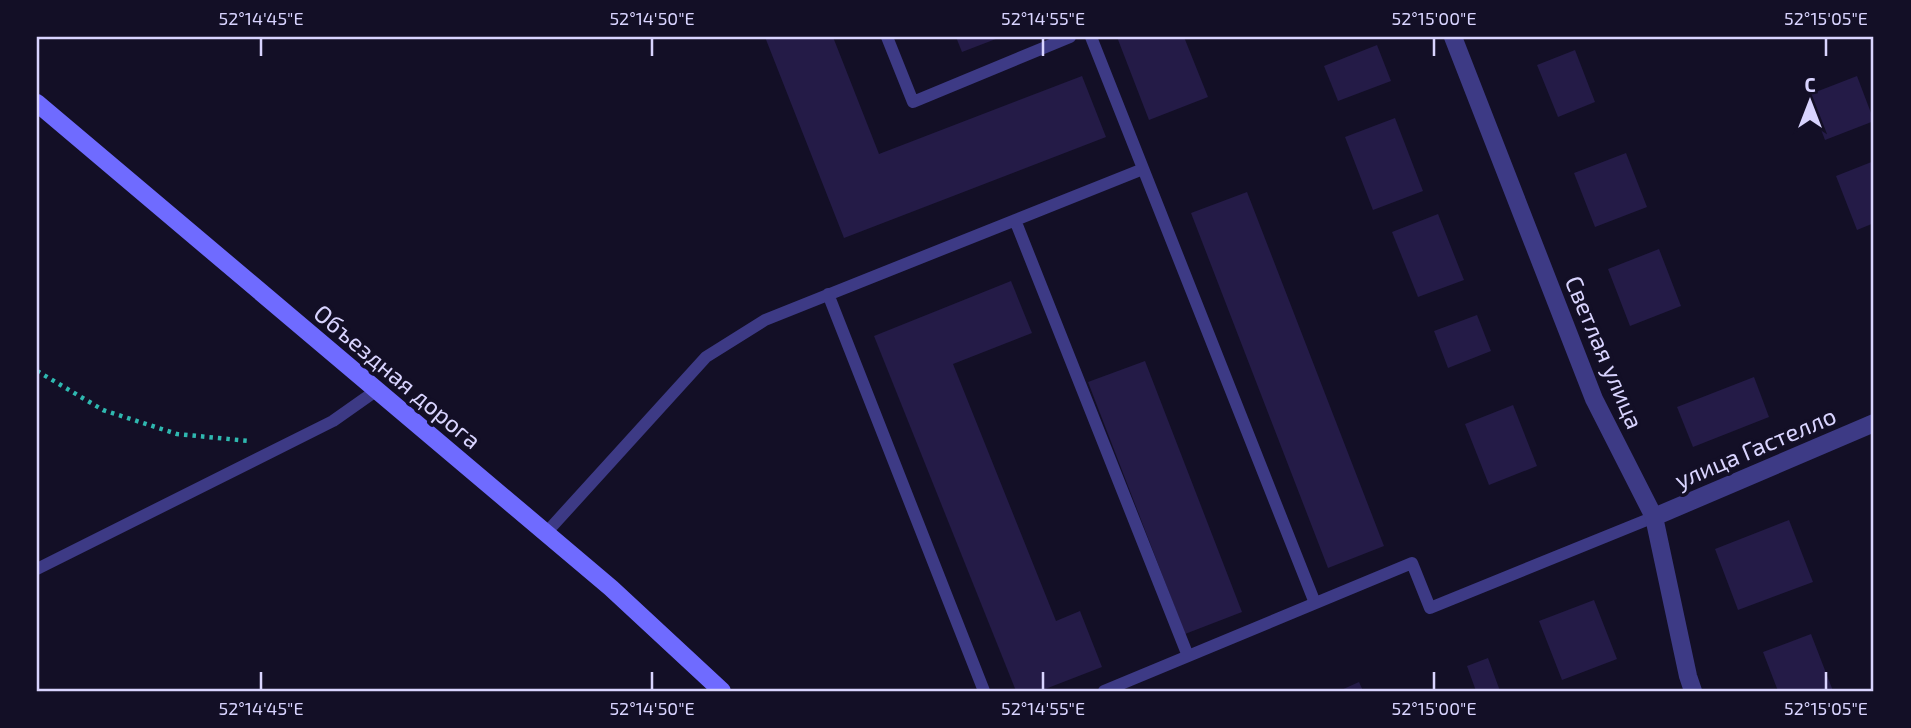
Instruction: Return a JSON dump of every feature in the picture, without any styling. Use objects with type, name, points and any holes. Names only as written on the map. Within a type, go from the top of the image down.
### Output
[{"type":"main road","name":"Объездная дорога","points":[[37,103],[611,588],[722,691]]},
{"type":"street","name":"Светлая улица","points":[[1453,37],[1594,399],[1654,517],[1693,691]]},
{"type":"street","name":"улица Гастелло","points":[[1654,517],[1874,423]]},
{"type":"lane","points":[[887,37],[913,102],[1070,37]]},
{"type":"lane","points":[[1091,37],[1315,603]]},
{"type":"lane","points":[[546,533],[706,357],[765,320],[1143,169]]},
{"type":"lane","points":[[1015,220],[1188,656]]},
{"type":"lane","points":[[828,294],[984,691]]},
{"type":"lane","points":[[37,569],[333,421],[377,390]]},
{"type":"lane","points":[[1104,691],[1412,563],[1430,608],[1654,517]]},
{"type":"path","points":[[37,371],[103,410],[177,434],[287,444]]},
{"type":"building","points":[[765,37],[833,37],[879,154],[1082,76],[1106,137],[844,238]]},
{"type":"building","points":[[956,37],[1001,37],[962,52]]},
{"type":"building","points":[[1117,37],[1184,37],[1208,97],[1149,120]]},
{"type":"building","points":[[1377,45],[1391,81],[1338,101],[1324,66]]},
{"type":"building","points":[[1575,50],[1595,102],[1558,117],[1537,65]]},
{"type":"building","points":[[1857,76],[1874,121],[1825,140],[1808,95]]},
{"type":"building","points":[[1395,118],[1423,191],[1373,210],[1345,137]]},
{"type":"building","points":[[1626,153],[1647,207],[1595,227],[1574,173]]},
{"type":"building","points":[[1874,161],[1874,223],[1857,230],[1836,176]]},
{"type":"building","points":[[1247,192],[1384,546],[1328,568],[1191,213]]},
{"type":"building","points":[[1438,214],[1464,280],[1418,297],[1392,232]]},
{"type":"building","points":[[1659,249],[1681,306],[1630,326],[1608,269]]},
{"type":"building","points":[[1011,281],[1032,333],[953,364],[1056,621],[1080,611],[1102,667],[1040,691],[1016,691],[874,336]]},
{"type":"building","points":[[1477,315],[1491,351],[1448,368],[1434,331]]},
{"type":"building","points":[[1145,361],[1242,612],[1185,634],[1088,382]]},
{"type":"building","points":[[1754,377],[1769,417],[1693,447],[1677,407]]},
{"type":"building","points":[[1513,405],[1537,466],[1489,485],[1465,424]]},
{"type":"building","points":[[1789,520],[1813,582],[1738,610],[1715,549]]},
{"type":"building","points":[[1594,600],[1617,659],[1562,680],[1539,621]]},
{"type":"building","points":[[1811,634],[1833,691],[1778,691],[1763,652]]},
{"type":"building","points":[[1488,658],[1500,691],[1476,691],[1467,666]]},
{"type":"building","points":[[1359,682],[1363,691],[1339,691]]}]
